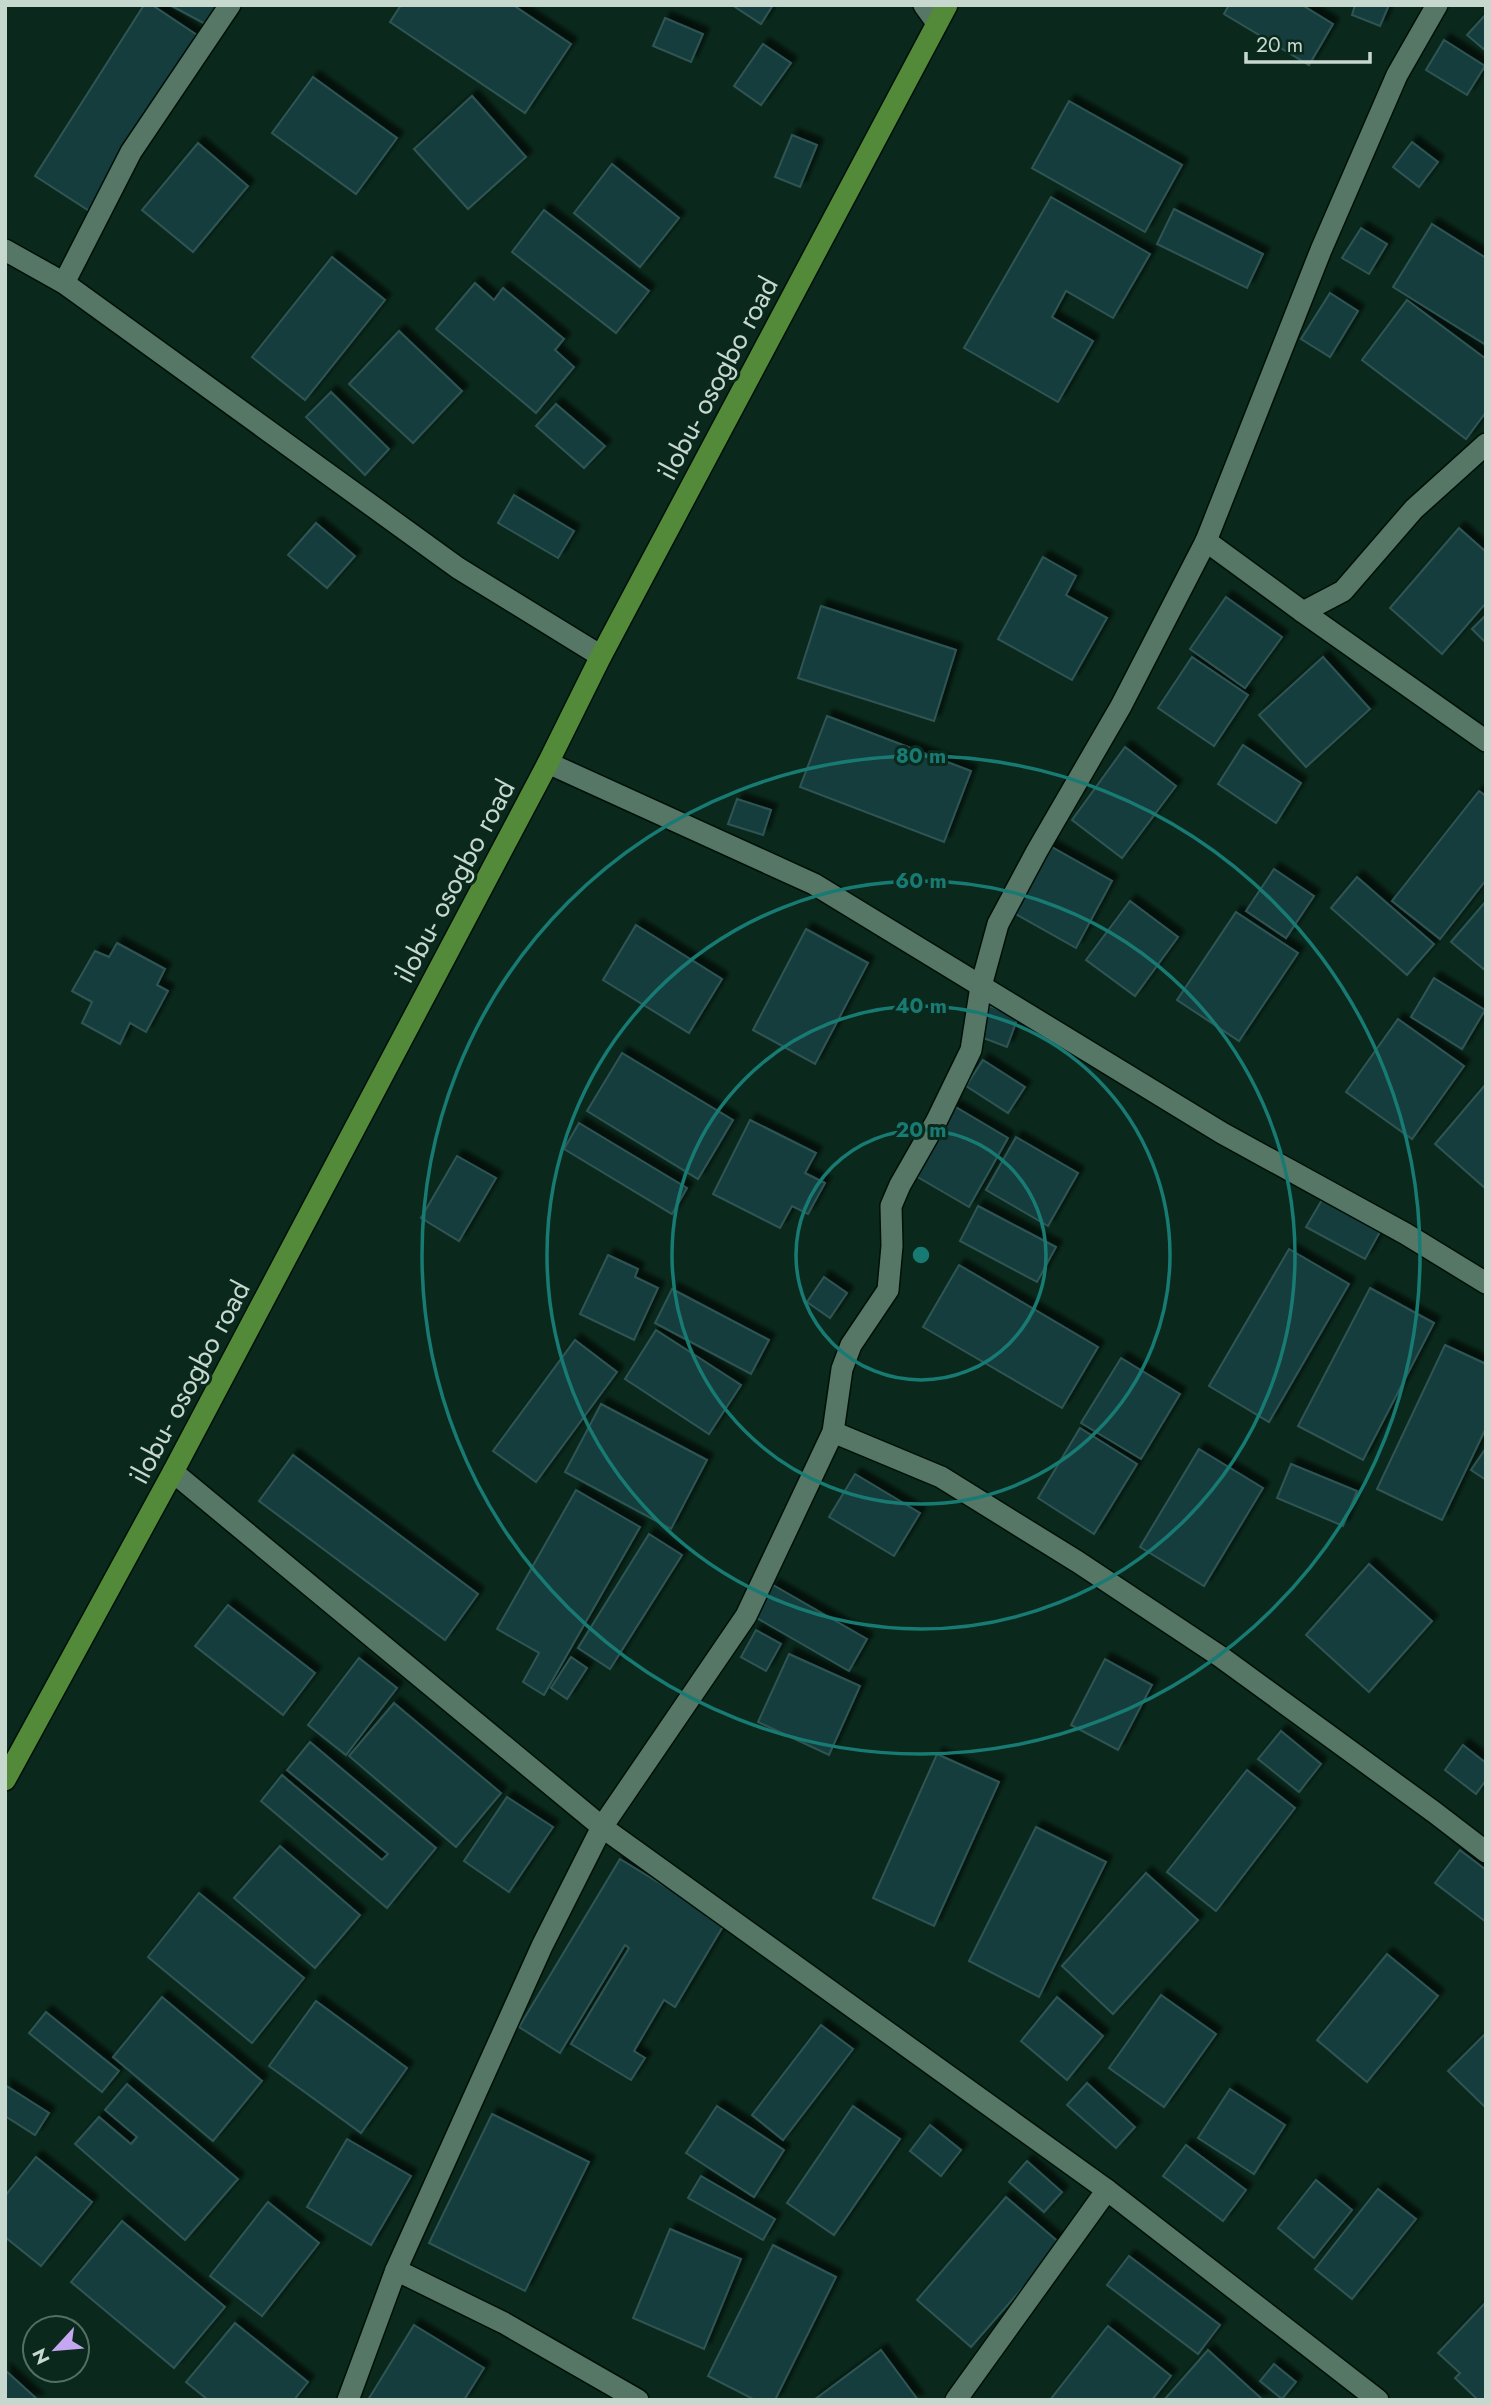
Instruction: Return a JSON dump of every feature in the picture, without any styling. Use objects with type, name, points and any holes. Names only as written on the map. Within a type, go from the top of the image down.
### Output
[{"type":"main road","name":"ilobu- osogbo road","points":[[5,1780],[173,1472],[548,763],[601,656],[942,14]]},
{"type":"street","points":[[64,283],[131,152],[230,5]]},
{"type":"street","points":[[924,5],[942,14]]},
{"type":"street","points":[[348,2400],[396,2270],[542,1946],[603,1827],[746,1616],[833,1432],[842,1369],[851,1345],[888,1290],[892,1245],[891,1206],[971,1050],[981,986],[998,924],[1037,850],[1121,706],[1206,541],[1332,225],[1397,75],[1437,5]]},
{"type":"street","points":[[5,250],[64,283],[458,568],[601,656]]},
{"type":"street","points":[[1303,612],[1343,591],[1414,509],[1486,444]]},
{"type":"street","points":[[1206,541],[1486,741]]},
{"type":"street","points":[[548,763],[814,884],[1222,1133],[1406,1234],[1486,1283]]},
{"type":"street","points":[[833,1432],[941,1477],[1078,1562],[1221,1657],[1486,1852]]},
{"type":"street","points":[[173,1472],[603,1827],[1107,2190],[1378,2400]]},
{"type":"street","points":[[956,2400],[1107,2190]]},
{"type":"street","points":[[396,2270],[504,2323],[638,2400]]},
{"type":"building","points":[[144,5],[152,5],[203,39],[91,212],[35,176]]},
{"type":"building","points":[[170,5],[218,5],[207,25]]},
{"type":"building","points":[[401,5],[513,5],[571,44],[525,113],[390,22]]},
{"type":"building","points":[[732,5],[773,5],[761,24]]},
{"type":"building","points":[[1229,5],[1302,5],[1333,24],[1309,65],[1224,14]]},
{"type":"building","points":[[1355,5],[1389,5],[1380,26],[1352,15]]},
{"type":"building","points":[[1486,14],[1486,51],[1467,35]]},
{"type":"building","points":[[665,18],[703,34],[691,62],[653,46]]},
{"type":"building","points":[[1444,40],[1485,66],[1467,95],[1426,70]]},
{"type":"building","points":[[763,44],[791,63],[761,105],[734,86]]},
{"type":"building","points":[[313,77],[397,138],[356,194],[272,133]]},
{"type":"building","points":[[472,96],[526,157],[468,209],[414,149]]},
{"type":"building","points":[[1069,101],[1182,165],[1145,232],[1032,168]]},
{"type":"building","points":[[792,135],[817,145],[800,187],[775,177]]},
{"type":"building","points":[[1412,142],[1438,162],[1419,187],[1393,167]]},
{"type":"building","points":[[198,143],[248,186],[193,252],[142,210]]},
{"type":"building","points":[[612,164],[679,218],[640,267],[574,213]]},
{"type":"building","points":[[1051,197],[1150,254],[1113,318],[1066,291],[1052,317],[1093,341],[1058,402],[964,348]]},
{"type":"building","points":[[1174,209],[1263,254],[1247,288],[1157,244]]},
{"type":"building","points":[[544,210],[649,291],[616,333],[512,252]]},
{"type":"building","points":[[1432,224],[1486,258],[1486,345],[1393,287]]},
{"type":"building","points":[[1361,228],[1387,244],[1369,274],[1342,258]]},
{"type":"building","points":[[332,257],[385,300],[305,400],[252,357]]},
{"type":"building","points":[[475,283],[494,300],[503,288],[564,339],[555,350],[574,367],[536,413],[436,329]]},
{"type":"building","points":[[1330,293],[1358,311],[1330,357],[1301,339]]},
{"type":"building","points":[[1407,300],[1486,359],[1486,412],[1466,439],[1362,360]]},
{"type":"building","points":[[399,331],[462,391],[413,443],[349,384]]},
{"type":"building","points":[[331,392],[389,449],[365,475],[306,417]]},
{"type":"building","points":[[556,404],[605,446],[584,468],[536,426]]},
{"type":"building","points":[[514,495],[574,531],[558,558],[498,523]]},
{"type":"building","points":[[316,523],[355,556],[327,588],[288,555]]},
{"type":"building","points":[[1459,528],[1486,552],[1486,603],[1442,654],[1390,608]]},
{"type":"building","points":[[1043,557],[1076,576],[1066,595],[1107,618],[1072,680],[998,639]]},
{"type":"building","points":[[1226,597],[1282,637],[1245,688],[1190,649]]},
{"type":"building","points":[[821,606],[956,650],[934,721],[798,678]]},
{"type":"building","points":[[1486,615],[1486,643],[1472,629]]},
{"type":"building","points":[[1192,657],[1248,695],[1214,746],[1158,708]]},
{"type":"building","points":[[1323,657],[1370,709],[1306,767],[1259,715]]},
{"type":"building","points":[[827,716],[971,771],[944,842],[800,787]]},
{"type":"building","points":[[1243,745],[1301,783],[1276,823],[1218,784]]},
{"type":"building","points":[[1125,747],[1176,786],[1122,858],[1072,820]]},
{"type":"building","points":[[1479,791],[1486,796],[1486,880],[1440,939],[1392,901]]},
{"type":"building","points":[[737,799],[771,810],[763,835],[728,824]]},
{"type":"building","points":[[1050,846],[1112,881],[1076,948],[1014,913]]},
{"type":"building","points":[[1274,869],[1314,896],[1286,938],[1246,911]]},
{"type":"building","points":[[1357,877],[1434,944],[1407,975],[1331,908]]},
{"type":"building","points":[[1130,901],[1178,937],[1135,996],[1086,960]]},
{"type":"building","points":[[1486,901],[1486,971],[1451,942]]},
{"type":"building","points":[[1236,912],[1298,953],[1239,1041],[1177,1000]]},
{"type":"building","points":[[636,925],[722,979],[689,1033],[603,980]]},
{"type":"building","points":[[806,929],[868,963],[815,1064],[753,1030]]},
{"type":"building","points":[[117,943],[165,969],[157,985],[168,991],[146,1032],[130,1023],[120,1044],[82,1023],[92,1002],[72,991],[95,951],[109,957]]},
{"type":"building","points":[[1434,978],[1485,1010],[1462,1049],[1411,1017]]},
{"type":"building","points":[[990,1006],[1018,1017],[1007,1047],[978,1036]]},
{"type":"building","points":[[1398,1019],[1464,1066],[1412,1139],[1346,1092]]},
{"type":"building","points":[[622,1053],[733,1120],[698,1179],[587,1111]]},
{"type":"building","points":[[983,1060],[1025,1087],[1008,1113],[966,1086]]},
{"type":"building","points":[[1486,1085],[1486,1189],[1435,1144]]},
{"type":"building","points":[[954,1106],[1008,1138],[969,1207],[914,1175]]},
{"type":"building","points":[[750,1120],[816,1153],[805,1173],[825,1183],[808,1214],[792,1206],[780,1228],[713,1194]]},
{"type":"building","points":[[579,1123],[687,1188],[672,1214],[564,1149]]},
{"type":"building","points":[[1016,1137],[1078,1173],[1048,1226],[986,1190]]},
{"type":"building","points":[[457,1156],[496,1178],[459,1241],[421,1218]]},
{"type":"building","points":[[1323,1198],[1381,1230],[1365,1259],[1306,1227]]},
{"type":"building","points":[[978,1206],[1056,1247],[1037,1282],[960,1241]]},
{"type":"building","points":[[1289,1249],[1349,1284],[1269,1422],[1209,1386]]},
{"type":"building","points":[[608,1255],[638,1269],[635,1277],[658,1288],[634,1340],[580,1314]]},
{"type":"building","points":[[959,1265],[1098,1347],[1062,1408],[923,1327]]},
{"type":"building","points":[[824,1277],[847,1293],[830,1318],[807,1302]]},
{"type":"building","points":[[1370,1288],[1434,1323],[1363,1460],[1298,1426]]},
{"type":"building","points":[[672,1289],[769,1340],[751,1374],[655,1323]]},
{"type":"building","points":[[656,1330],[741,1385],[709,1434],[625,1379]]},
{"type":"building","points":[[575,1340],[617,1372],[536,1482],[493,1451]]},
{"type":"building","points":[[1445,1345],[1486,1364],[1486,1428],[1442,1520],[1377,1489]]},
{"type":"building","points":[[1121,1358],[1180,1394],[1141,1459],[1081,1423]]},
{"type":"building","points":[[601,1404],[707,1460],[671,1529],[565,1472]]},
{"type":"building","points":[[1080,1428],[1137,1464],[1094,1534],[1038,1498]]},
{"type":"building","points":[[1486,1448],[1486,1480],[1471,1470]]},
{"type":"building","points":[[1199,1449],[1263,1488],[1204,1586],[1140,1547]]},
{"type":"building","points":[[293,1455],[478,1594],[445,1640],[259,1501]]},
{"type":"building","points":[[1291,1464],[1357,1491],[1343,1526],[1277,1498]]},
{"type":"building","points":[[855,1474],[920,1513],[894,1556],[829,1517]]},
{"type":"building","points":[[576,1490],[640,1527],[544,1695],[523,1682],[539,1653],[497,1629]]},
{"type":"building","points":[[649,1534],[682,1555],[610,1669],[578,1648]]},
{"type":"building","points":[[1369,1564],[1432,1621],[1369,1692],[1306,1635]]},
{"type":"building","points":[[773,1585],[867,1639],[849,1671],[755,1617]]},
{"type":"building","points":[[228,1605],[315,1673],[283,1715],[195,1646]]},
{"type":"building","points":[[756,1630],[781,1644],[766,1671],[741,1657]]},
{"type":"building","points":[[789,1654],[860,1686],[829,1755],[758,1722]]},
{"type":"building","points":[[571,1657],[587,1668],[567,1699],[551,1688]]},
{"type":"building","points":[[359,1658],[397,1688],[346,1755],[308,1725]]},
{"type":"building","points":[[1105,1659],[1152,1685],[1118,1750],[1071,1725]]},
{"type":"building","points":[[394,1703],[501,1793],[456,1847],[349,1756]]},
{"type":"building","points":[[1281,1731],[1321,1764],[1299,1792],[1258,1759]]},
{"type":"building","points":[[310,1742],[436,1848],[387,1908],[261,1801],[282,1775],[382,1860],[388,1854],[287,1770]]},
{"type":"building","points":[[1463,1745],[1486,1763],[1486,1780],[1476,1794],[1445,1770]]},
{"type":"building","points":[[937,1754],[999,1782],[934,1926],[873,1898]]},
{"type":"building","points":[[1247,1770],[1295,1808],[1216,1911],[1167,1872]]},
{"type":"building","points":[[507,1797],[553,1827],[509,1892],[464,1861]]},
{"type":"building","points":[[1036,1827],[1106,1862],[1039,1997],[969,1961]]},
{"type":"building","points":[[280,1846],[360,1915],[315,1968],[234,1898]]},
{"type":"building","points":[[1460,1850],[1486,1870],[1486,1922],[1435,1883]]},
{"type":"building","points":[[620,1859],[725,1923],[675,2007],[664,2000],[634,2051],[645,2058],[631,2080],[571,2044],[629,1948],[625,1945],[560,2053],[519,2027]]},
{"type":"building","points":[[1146,1873],[1198,1920],[1113,2014],[1062,1966]]},
{"type":"building","points":[[199,1893],[304,1978],[252,2043],[148,1957]]},
{"type":"building","points":[[1387,1954],[1438,1996],[1367,2082],[1317,2040]]},
{"type":"building","points":[[1161,1995],[1216,2034],[1164,2107],[1109,2068]]},
{"type":"building","points":[[162,1997],[262,2081],[213,2141],[113,2057]]},
{"type":"building","points":[[1057,1997],[1103,2036],[1067,2080],[1021,2041]]},
{"type":"building","points":[[316,2001],[407,2068],[361,2133],[269,2066]]},
{"type":"building","points":[[46,2012],[119,2071],[102,2092],[29,2033]]},
{"type":"building","points":[[821,2025],[853,2049],[783,2140],[752,2115]]},
{"type":"building","points":[[1486,2033],[1486,2108],[1448,2071]]},
{"type":"building","points":[[1087,2083],[1135,2127],[1116,2148],[1067,2105]]},
{"type":"building","points":[[127,2084],[238,2179],[185,2240],[75,2144],[99,2117],[131,2144],[137,2137],[105,2110]]},
{"type":"building","points":[[5,2085],[49,2113],[35,2135],[5,2116]]},
{"type":"building","points":[[1230,2089],[1285,2125],[1254,2174],[1198,2138]]},
{"type":"building","points":[[717,2106],[784,2150],[754,2197],[686,2153]]},
{"type":"building","points":[[853,2106],[900,2139],[834,2235],[787,2203]]},
{"type":"building","points":[[492,2114],[589,2162],[525,2291],[429,2243]]},
{"type":"building","points":[[930,2125],[961,2150],[941,2176],[910,2151]]},
{"type":"building","points":[[347,2139],[411,2176],[371,2245],[307,2207]]},
{"type":"building","points":[[1186,2145],[1246,2190],[1223,2221],[1163,2176]]},
{"type":"building","points":[[36,2157],[92,2202],[41,2266],[5,2237],[5,2196]]},
{"type":"building","points":[[1027,2161],[1062,2192],[1044,2212],[1009,2182]]},
{"type":"building","points":[[701,2176],[775,2219],[763,2240],[688,2198]]},
{"type":"building","points":[[1316,2180],[1352,2210],[1314,2258],[1278,2228]]},
{"type":"building","points":[[1378,2189],[1416,2219],[1352,2299],[1315,2269]]},
{"type":"building","points":[[1006,2197],[1061,2244],[971,2347],[917,2300]]},
{"type":"building","points":[[268,2202],[319,2243],[262,2316],[210,2276]]},
{"type":"building","points":[[122,2221],[225,2307],[174,2368],[71,2282]]},
{"type":"building","points":[[670,2229],[741,2259],[704,2349],[633,2318]]},
{"type":"building","points":[[773,2245],[836,2277],[775,2400],[755,2400],[708,2376]]},
{"type":"building","points":[[1129,2256],[1220,2325],[1198,2354],[1107,2285]]},
{"type":"building","points":[[1486,2302],[1486,2400],[1478,2400],[1455,2378],[1460,2373],[1438,2353]]},
{"type":"building","points":[[235,2323],[308,2382],[294,2400],[208,2400],[186,2382]]},
{"type":"building","points":[[414,2325],[484,2368],[464,2400],[368,2400]]},
{"type":"building","points":[[1108,2326],[1171,2376],[1152,2400],[1050,2400]]},
{"type":"building","points":[[881,2350],[918,2400],[814,2400]]},
{"type":"building","points":[[1208,2350],[1263,2400],[1164,2400]]},
{"type":"building","points":[[1274,2364],[1296,2382],[1282,2399],[1260,2381]]},
{"type":"building","points":[[5,2370],[38,2400],[5,2400]]}]
